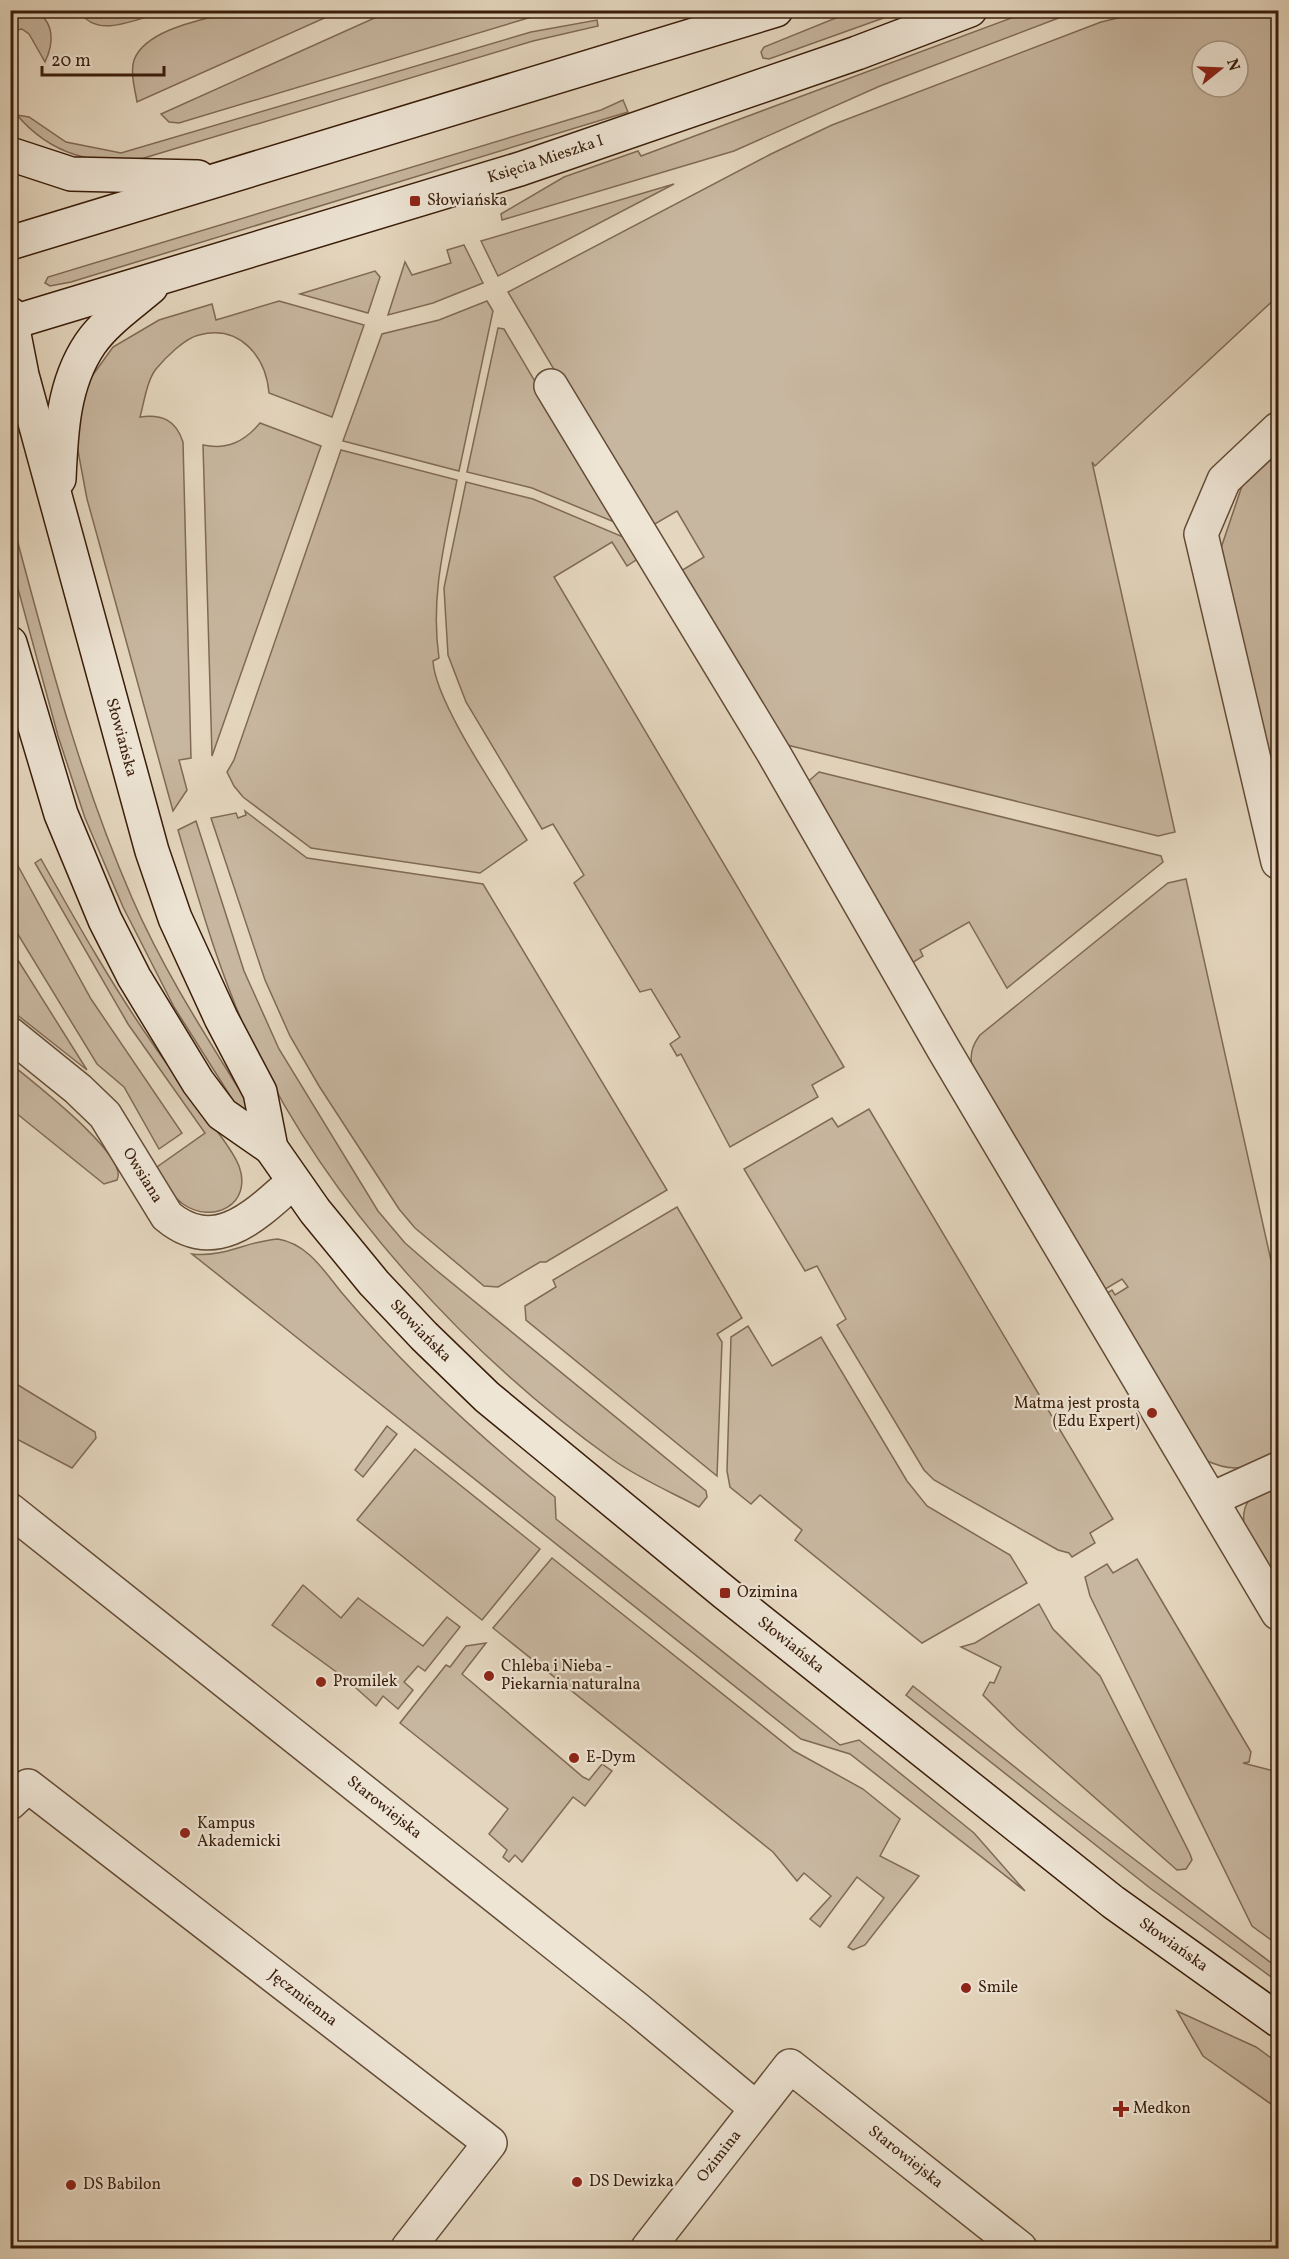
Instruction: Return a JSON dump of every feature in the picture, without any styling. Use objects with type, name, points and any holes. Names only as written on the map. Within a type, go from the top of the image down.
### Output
[{"type":"street","points":[[10,243],[776,10]]},
{"type":"street","name":"Księcia Mieszka I","points":[[11,319],[163,278],[520,169],[857,53],[970,10]]},
{"type":"street","points":[[10,154],[71,174],[233,177]]},
{"type":"street","points":[[58,507],[62,431],[66,401],[74,373],[91,343],[122,311],[163,278]]},
{"type":"street","name":"Słowiańska","points":[[11,319],[22,375],[152,851],[180,928],[221,1018],[260,1092],[271,1148],[293,1182],[374,1283],[487,1397],[725,1593],[1113,1902],[1278,2020]]},
{"type":"street","points":[[551,386],[768,744],[944,1050],[1278,1613]]},
{"type":"street","points":[[1277,851],[1201,534],[1224,480],[1278,429]]},
{"type":"street","name":"Słowiańska","points":[[10,643],[61,814],[105,920],[134,977],[198,1082],[222,1114],[271,1148]]},
{"type":"street","name":"Owsiana","points":[[10,1034],[78,1089],[105,1115],[166,1216],[181,1228],[202,1234],[225,1231],[245,1221],[293,1182]]},
{"type":"street","points":[[1212,1499],[1278,1469]]},
{"type":"street","name":"Starowiejska","points":[[10,1510],[637,2009],[756,2108]]},
{"type":"street","name":"Jęczmienna","points":[[10,1803],[28,1786],[490,2143],[408,2248]]},
{"type":"street","name":"Starowiejska","points":[[790,2066],[1020,2248]]},
{"type":"street","name":"Ozimina","points":[[648,2248],[790,2066]]},
{"type":"shaded area","points":[[10,11],[34,11],[46,21],[51,40],[45,62],[29,34],[22,29],[11,31]]},
{"type":"shaded area","points":[[80,11],[165,11],[132,22],[108,26],[97,25],[87,20]]},
{"type":"shaded area","points":[[236,11],[340,11],[137,102],[132,70],[134,60],[141,49],[151,40],[179,26]]},
{"type":"shaded area","points":[[390,11],[561,11],[528,18],[179,123],[169,122],[161,114]]},
{"type":"shaded area","points":[[853,11],[903,11],[769,59],[763,58],[761,52],[764,47]]},
{"type":"shaded area","points":[[1030,11],[1077,11],[880,86],[734,151],[502,220],[501,214],[564,177],[638,151],[641,156]]},
{"type":"shaded area","points":[[1147,11],[1278,11],[1278,296],[1095,466],[1092,462],[1175,832],[1158,836],[775,742],[676,574],[704,557],[677,511],[648,528],[508,292],[771,154],[832,125],[1101,22]]},
{"type":"shaded area","points":[[597,20],[598,26],[533,41],[144,158],[108,161],[74,154],[44,139],[17,115],[29,117],[66,142],[121,153],[531,32]]},
{"type":"shaded area","points":[[623,100],[628,112],[71,282],[50,286],[45,283],[48,277],[601,110]]},
{"type":"shaded area","points":[[674,184],[498,276],[481,241]]},
{"type":"shaded area","points":[[464,245],[483,283],[433,303],[388,315],[405,262],[412,275],[451,263],[447,250]]},
{"type":"shaded area","points":[[375,271],[380,277],[368,313],[300,294]]},
{"type":"shaded area","points":[[279,301],[364,325],[332,417],[269,393],[263,367],[248,346],[227,334],[214,333],[199,335],[188,340],[160,365],[150,379],[140,417],[148,416],[167,420],[176,428],[183,442],[191,758],[179,760],[187,790],[173,811],[87,499],[75,435],[87,383],[113,347],[159,320],[212,304],[216,320]]},
{"type":"shaded area","points":[[487,301],[493,311],[459,471],[343,441],[382,334],[439,320]]},
{"type":"shaded area","points":[[498,328],[504,329],[619,524],[532,488],[467,472]]},
{"type":"shaded area","points":[[260,423],[321,446],[212,756],[203,445],[220,446],[234,443],[248,435]]},
{"type":"shaded area","points":[[1278,443],[1278,804],[1220,551],[1246,474]]},
{"type":"shaded area","points":[[341,450],[457,480],[440,569],[436,613],[439,658],[433,661],[445,701],[457,726],[527,840],[480,873],[311,848],[243,797],[227,772],[234,760]]},
{"type":"shaded area","points":[[466,482],[533,499],[628,539],[639,558],[627,566],[612,542],[554,577],[844,1067],[812,1085],[818,1097],[730,1147],[681,1054],[677,1056],[670,1044],[680,1037],[651,989],[640,992],[574,883],[584,875],[553,824],[542,829],[466,702],[448,655],[444,588]]},
{"type":"shaded area","points":[[10,513],[64,708],[113,851],[158,952],[187,1005],[250,1107],[250,1115],[241,1113],[174,1007],[123,907],[85,818],[58,736],[11,563]]},
{"type":"shaded area","points":[[819,772],[1161,856],[1163,862],[1007,988],[969,922],[920,950],[923,956],[912,963],[802,787]]},
{"type":"shaded area","points":[[245,811],[307,858],[483,884],[667,1190],[546,1262],[540,1262],[498,1287],[484,1286],[415,1228],[399,1209],[319,1086],[290,1036],[265,980],[211,818],[236,813],[238,818],[246,815]]},
{"type":"shaded area","points":[[196,821],[244,971],[279,1049],[378,1211],[405,1243],[436,1270],[706,1491],[707,1497],[699,1507],[622,1466],[559,1419],[456,1326],[408,1275],[363,1221],[322,1165],[286,1107],[242,1022],[212,941],[178,830]]},
{"type":"shaded area","points":[[12,855],[91,999],[182,1133],[159,1149],[124,1087],[97,1064],[11,923]]},
{"type":"shaded area","points":[[41,859],[125,1001],[236,1160],[242,1179],[240,1191],[228,1207],[218,1211],[195,1210],[179,1201],[162,1177],[157,1167],[205,1133],[128,1024],[35,863]]},
{"type":"shaded area","points":[[1186,879],[1278,1292],[1278,1455],[1241,1468],[1224,1467],[1203,1459],[1104,1295],[1112,1290],[1115,1295],[1128,1287],[1122,1279],[1102,1291],[971,1065],[973,1047],[980,1035],[1168,883]]},
{"type":"shaded area","points":[[10,948],[16,957],[87,1070],[11,1010]]},
{"type":"shaded area","points":[[11,1064],[56,1101],[94,1137],[109,1154],[117,1169],[117,1180],[104,1184],[11,1109]]},
{"type":"shaded area","points":[[869,1109],[1113,1519],[1090,1533],[1095,1543],[1072,1557],[1069,1553],[1058,1550],[934,1480],[924,1470],[837,1325],[846,1319],[817,1266],[805,1271],[744,1169],[832,1118],[838,1127]]},
{"type":"shaded area","points":[[677,1207],[742,1318],[717,1334],[722,1342],[717,1476],[526,1320],[525,1306],[556,1287],[553,1280]]},
{"type":"shaded area","points":[[278,1239],[307,1252],[366,1321],[417,1375],[498,1450],[555,1497],[556,1519],[840,1745],[859,1740],[974,1833],[1025,1891],[850,1754],[801,1739],[192,1254],[214,1254]]},
{"type":"shaded area","points":[[748,1326],[772,1366],[821,1337],[907,1481],[927,1506],[1010,1555],[1027,1583],[922,1643],[795,1540],[802,1530],[760,1495],[751,1504],[730,1487],[727,1471],[731,1337]]},
{"type":"shaded area","points":[[18,1385],[95,1432],[96,1438],[72,1468],[11,1436],[11,1390]]},
{"type":"shaded area","points":[[387,1426],[397,1434],[363,1477],[355,1470]]},
{"type":"shaded area","points":[[415,1449],[540,1549],[482,1620],[357,1520]]},
{"type":"shaded area","points":[[1278,1478],[1278,1589],[1245,1529],[1244,1511],[1256,1493]]},
{"type":"shaded area","points":[[552,1558],[794,1751],[863,1789],[900,1819],[880,1856],[919,1876],[865,1945],[853,1950],[848,1947],[884,1898],[857,1877],[820,1927],[810,1919],[831,1896],[804,1873],[797,1881],[773,1852],[493,1628]]},
{"type":"shaded area","points":[[1137,1559],[1251,1752],[1249,1762],[1243,1763],[1278,1772],[1278,1945],[1252,1926],[1090,1596],[1085,1577],[1107,1564],[1113,1573]]},
{"type":"shaded area","points":[[303,1585],[341,1618],[358,1598],[423,1646],[447,1617],[460,1627],[425,1671],[418,1666],[404,1682],[413,1690],[398,1709],[383,1696],[376,1706],[346,1679],[272,1625]]},
{"type":"shaded area","points":[[1039,1604],[1053,1629],[1100,1676],[1190,1854],[1192,1860],[1186,1869],[1177,1870],[1017,1729],[983,1695],[990,1682],[994,1683],[1001,1667],[961,1647],[975,1643]]},
{"type":"shaded area","points":[[486,1643],[462,1674],[583,1777],[589,1780],[602,1764],[612,1771],[585,1806],[573,1797],[522,1862],[515,1855],[509,1862],[503,1857],[507,1850],[489,1834],[508,1809],[400,1723],[446,1665],[450,1667],[466,1646]]},
{"type":"shaded area","points":[[913,1686],[1060,1803],[1278,1968],[1278,1982],[1150,1888],[906,1695]]},
{"type":"shaded area","points":[[1177,2011],[1256,2047],[1278,2063],[1278,2109],[1203,2056]]},
{"type":"place","name":"Słowiańska","points":[[415,201]]},
{"type":"place","name":"Matma jest prosta (Edu Expert)","points":[[1152,1413]]},
{"type":"place","name":"Ozimina","points":[[725,1593]]},
{"type":"place","name":"Chleba i Nieba - Piekarnia naturalna","points":[[489,1676]]},
{"type":"place","name":"Promilek","points":[[321,1682]]},
{"type":"place","name":"E-Dym","points":[[574,1758]]},
{"type":"place","name":"Kampus Akademicki","points":[[185,1833]]},
{"type":"place","name":"Smile","points":[[966,1988]]},
{"type":"place","name":"Medkon","points":[[1121,2109]]},
{"type":"place","name":"DS Dewizka","points":[[577,2182]]},
{"type":"place","name":"DS Babilon","points":[[71,2185]]}]
